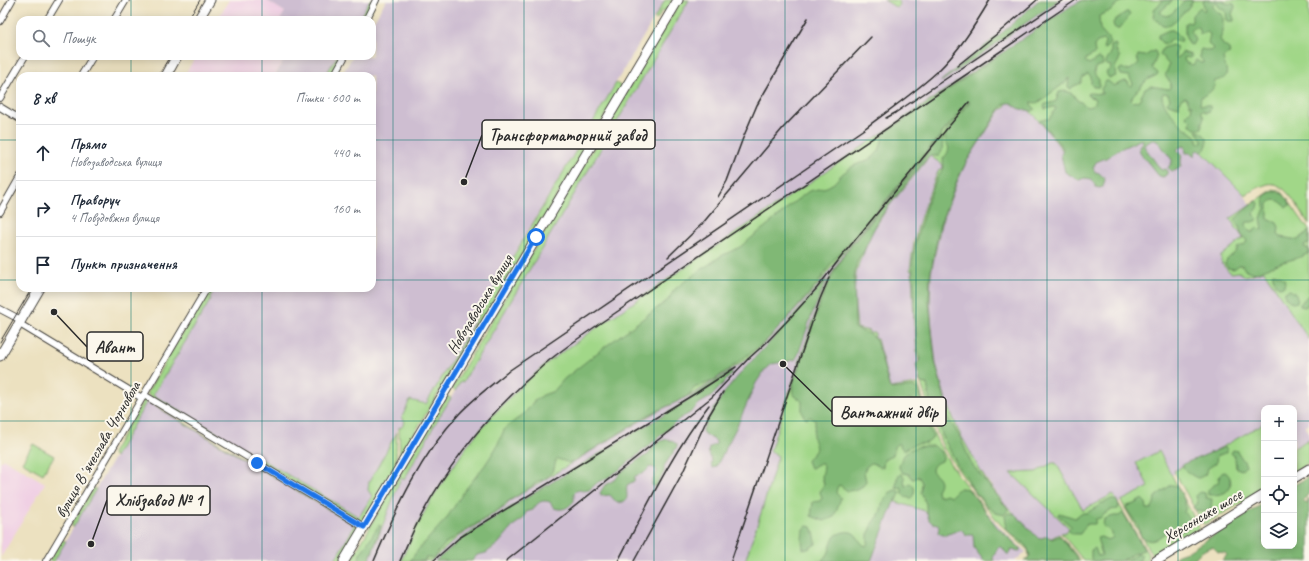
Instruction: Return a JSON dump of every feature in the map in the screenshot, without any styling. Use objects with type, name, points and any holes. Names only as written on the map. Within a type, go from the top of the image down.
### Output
[{"type":"street","points":[[0,21],[12,0]]},
{"type":"street","points":[[49,16],[59,0]]},
{"type":"street","points":[[116,16],[126,0]]},
{"type":"street","points":[[200,16],[210,0]]},
{"type":"street","points":[[368,16],[376,0]]},
{"type":"street","name":"Новозаводська вулиця","points":[[344,561],[678,0]]},
{"type":"street","points":[[0,98],[23,60]]},
{"type":"street","points":[[83,72],[91,60]]},
{"type":"street","points":[[168,72],[175,60]]},
{"type":"street","points":[[336,72],[343,60]]},
{"type":"street","points":[[0,107],[16,117]]},
{"type":"street","points":[[0,212],[16,184]]},
{"type":"street","points":[[0,356],[38,292]]},
{"type":"street","name":"вулиця Вʼячеслава Чорновола","points":[[46,561],[205,292]]},
{"type":"street","points":[[0,309],[364,527]]},
{"type":"street","points":[[1296,477],[1309,469]]},
{"type":"street","name":"Херсонське шосе","points":[[1156,561],[1261,497]]},
{"type":"shaded area","points":[[229,0],[266,0],[285,12],[282,16],[219,16]]},
{"type":"shaded area","points":[[266,0],[370,0],[360,16],[282,16],[285,12]]},
{"type":"shaded area","points":[[386,0],[665,0],[426,404],[410,400],[405,422],[401,428],[399,428],[369,482],[372,496],[359,517],[153,395],[211,299],[210,298],[214,292],[376,292],[376,72],[343,72],[351,60],[376,60],[376,17]]},
{"type":"shaded area","points":[[689,0],[1082,0],[1034,35],[406,561],[369,561],[401,478],[405,479],[435,424],[461,381],[463,382]]},
{"type":"shaded area","points":[[194,60],[284,60],[277,72],[186,72]]},
{"type":"shaded area","points":[[284,60],[335,60],[327,72],[277,72]]},
{"type":"shaded area","points":[[1008,102],[1025,106],[1041,123],[1079,171],[1166,116],[1243,193],[1286,262],[1264,271],[1309,340],[1309,424],[1305,427],[1309,434],[1309,439],[1297,446],[1297,405],[1261,405],[1261,425],[1150,487],[1069,528],[1066,532],[1042,543],[1003,502],[980,470],[958,430],[946,400],[936,364],[930,302],[931,273],[941,224],[957,182],[967,161],[1001,108]]},
{"type":"shaded area","points":[[917,148],[943,165],[942,170],[939,169],[920,218],[913,243],[910,270],[912,271],[914,326],[917,355],[925,381],[890,389],[925,511],[940,519],[947,534],[986,511],[1000,528],[1026,552],[1015,561],[412,561]]},
{"type":"shaded area","points":[[147,401],[354,525],[334,561],[54,561]]},
{"type":"shaded area","points":[[4,459],[45,483],[1,557],[0,462]]},
{"type":"green space","points":[[370,0],[374,0],[366,16],[360,16]]},
{"type":"green space","points":[[665,0],[673,0],[666,11],[662,11],[657,20],[654,19]]},
{"type":"green space","points":[[681,0],[689,0],[463,382],[461,381],[455,391],[452,388]]},
{"type":"green space","points":[[884,0],[897,0],[900,4],[897,8]]},
{"type":"green space","points":[[1039,0],[1059,0],[941,82],[1004,31]]},
{"type":"green space","points":[[1082,0],[1305,0],[1309,4],[1309,224],[1287,192],[1275,184],[1268,184],[1259,187],[1245,195],[1166,116],[1079,171],[1041,123],[1025,106],[1008,102],[1003,109],[1001,109],[967,161],[957,182],[941,224],[931,273],[930,302],[936,364],[946,400],[958,430],[988,483],[1003,502],[1042,543],[1059,534],[1081,561],[1024,561],[1029,557],[1028,550],[1001,525],[977,496],[943,447],[937,432],[921,383],[925,381],[917,355],[914,327],[912,271],[910,270],[913,246],[921,214],[939,169],[942,170],[943,165],[930,156],[886,210],[871,234],[856,273],[855,310],[857,328],[869,331],[869,333],[875,333],[875,339],[877,339],[890,388],[918,384],[937,441],[957,473],[986,511],[947,535],[940,519],[931,522],[925,511],[893,501],[869,561],[745,561],[778,456],[770,451],[820,299],[832,273],[845,252],[969,101],[844,251],[817,287],[766,342],[747,359],[695,393],[652,414],[508,502],[505,507],[458,537],[431,561],[401,561],[431,500],[469,443],[518,389],[547,363],[988,61],[1034,35]]},
{"type":"green space","points":[[1083,0],[1126,0],[1117,4],[1111,11],[1099,16],[1100,29],[1108,38],[1110,43],[1105,49],[1103,48],[1105,42],[1104,40],[1097,42],[1094,46],[1095,54],[1087,58],[1085,61],[1089,64],[1098,58],[1102,60],[1103,65],[1096,67],[1094,71],[1099,80],[1099,87],[1093,87],[1091,84],[1091,77],[1088,74],[1083,77],[1081,83],[1072,87],[1071,89],[1068,87],[1068,78],[1066,82],[1043,100],[1036,103],[1031,102],[1035,109],[1033,111],[1020,109],[1011,103],[1006,103],[1001,107],[958,178],[940,224],[930,276],[929,301],[935,362],[946,403],[948,418],[960,437],[971,463],[1007,507],[1008,510],[1004,515],[996,513],[987,506],[972,488],[967,478],[959,468],[942,435],[937,416],[930,403],[927,384],[920,382],[916,365],[920,359],[916,340],[916,326],[914,317],[912,264],[916,240],[927,203],[938,176],[944,168],[943,159],[949,148],[945,138],[946,133],[970,102],[969,101],[872,217],[833,261],[816,286],[775,332],[761,345],[717,378],[694,388],[690,394],[683,399],[648,415],[573,462],[569,463],[558,459],[556,460],[554,469],[544,480],[538,481],[530,488],[507,502],[501,508],[446,543],[433,558],[425,558],[425,561],[410,561],[446,519],[465,490],[485,465],[496,448],[505,428],[525,413],[533,402],[543,395],[554,391],[564,379],[668,300],[674,290],[685,281],[721,256],[740,247],[809,191],[827,187],[834,183],[842,174],[853,166],[872,158],[879,151],[883,134],[1071,6]]},
{"type":"green space","points":[[1164,0],[1173,0],[1161,11],[1161,14],[1166,16],[1171,14],[1185,0],[1193,0],[1187,9],[1177,19],[1170,24],[1163,25],[1153,16],[1155,8]]},
{"type":"green space","points":[[1204,0],[1224,0],[1225,3],[1234,4],[1235,7],[1232,14],[1234,21],[1227,21],[1226,12],[1219,8],[1217,2],[1213,5],[1213,8],[1223,16],[1223,32],[1220,39],[1223,45],[1229,49],[1230,53],[1223,58],[1227,73],[1225,77],[1215,81],[1214,87],[1209,93],[1201,97],[1200,105],[1209,105],[1211,108],[1209,112],[1201,111],[1204,118],[1202,128],[1195,129],[1190,124],[1191,121],[1186,116],[1191,112],[1192,105],[1190,105],[1185,97],[1180,100],[1179,107],[1168,104],[1167,102],[1170,99],[1168,94],[1163,93],[1162,96],[1164,104],[1170,112],[1184,127],[1195,135],[1199,143],[1202,143],[1202,140],[1196,131],[1201,132],[1207,138],[1206,148],[1202,152],[1198,150],[1193,156],[1190,153],[1186,153],[1185,146],[1180,147],[1177,150],[1182,155],[1181,166],[1176,170],[1171,171],[1168,168],[1172,160],[1157,140],[1154,139],[1144,145],[1161,170],[1165,169],[1167,171],[1167,174],[1163,177],[1159,176],[1140,153],[1139,146],[1143,141],[1142,139],[1096,162],[1093,168],[1095,172],[1100,173],[1105,180],[1103,187],[1099,188],[1096,187],[1091,179],[1085,178],[1079,180],[1065,172],[1061,155],[1063,148],[1040,121],[1041,119],[1049,119],[1056,108],[1045,109],[1044,105],[1056,101],[1059,92],[1065,91],[1072,93],[1077,100],[1087,107],[1090,107],[1094,105],[1095,101],[1094,98],[1089,97],[1088,94],[1102,94],[1101,89],[1106,81],[1114,86],[1125,81],[1132,86],[1133,83],[1128,76],[1121,75],[1119,70],[1122,68],[1127,70],[1131,69],[1139,63],[1137,58],[1138,55],[1145,56],[1153,51],[1155,51],[1157,56],[1152,68],[1158,73],[1147,80],[1133,95],[1131,100],[1133,102],[1139,100],[1145,89],[1151,86],[1168,89],[1170,88],[1171,83],[1166,78],[1169,65],[1160,54],[1163,48],[1172,45],[1177,47],[1176,58],[1179,57],[1182,52],[1191,55],[1192,56],[1190,58],[1185,57],[1184,59],[1186,63],[1193,65],[1196,60],[1203,63],[1200,58],[1201,49],[1211,51],[1214,49],[1208,44],[1210,34],[1207,32],[1200,34],[1198,27],[1194,27],[1191,32],[1195,40],[1192,45],[1188,44],[1185,34],[1185,23],[1191,23],[1192,15],[1200,7],[1204,11],[1205,10],[1203,3]]},
{"type":"green space","points":[[1126,12],[1130,15],[1120,28],[1117,29],[1114,27],[1113,23]]},
{"type":"green space","points":[[1169,30],[1173,30],[1182,39],[1181,42],[1170,40],[1167,44],[1162,43],[1158,39],[1158,35]]},
{"type":"green space","points":[[1115,44],[1116,51],[1120,57],[1115,67],[1116,76],[1110,78],[1106,72],[1110,70],[1111,66],[1106,65],[1106,62],[1111,53],[1111,46]]},
{"type":"green space","points":[[335,60],[340,60],[332,72],[327,72]]},
{"type":"green space","points":[[616,83],[622,88],[400,457],[399,427],[401,428],[405,422],[402,417],[410,400],[426,404]]},
{"type":"green space","points":[[941,136],[943,137],[942,151],[939,156],[929,156],[879,219],[863,253],[857,261],[854,278],[855,328],[873,336],[877,343],[890,389],[914,387],[919,389],[924,408],[919,407],[911,399],[908,400],[902,417],[904,424],[911,424],[916,416],[922,415],[933,436],[928,442],[914,445],[903,450],[899,444],[897,444],[894,447],[893,455],[884,460],[883,467],[871,463],[866,467],[864,472],[866,481],[863,486],[848,491],[839,485],[836,493],[841,498],[834,517],[824,521],[811,516],[813,502],[820,501],[822,498],[820,491],[824,484],[822,477],[824,467],[822,464],[818,464],[810,468],[807,461],[816,449],[813,438],[815,420],[810,417],[806,419],[803,415],[802,402],[793,392],[794,380],[816,314],[836,267],[846,252]]},
{"type":"green space","points":[[1272,190],[1283,193],[1309,230],[1309,340],[1264,271],[1245,276],[1239,272],[1232,273],[1221,261],[1221,256],[1243,238],[1230,219]]},
{"type":"green space","points":[[1271,192],[1283,194],[1290,204],[1286,207],[1282,203],[1275,200],[1268,204],[1268,218],[1277,223],[1279,227],[1278,235],[1281,237],[1298,240],[1309,231],[1309,244],[1305,245],[1304,247],[1309,249],[1309,253],[1255,273],[1245,270],[1242,265],[1239,265],[1234,269],[1228,268],[1225,264],[1227,259],[1237,250],[1238,247],[1244,245],[1247,241],[1241,234],[1239,226],[1235,220],[1257,201],[1259,203],[1258,208],[1254,213],[1257,220],[1247,222],[1246,225],[1250,232],[1253,232],[1257,227],[1262,230],[1261,218],[1265,208],[1264,197]]},
{"type":"green space","points":[[1273,273],[1284,278],[1284,286],[1279,287],[1276,285],[1272,274]]},
{"type":"green space","points":[[826,279],[798,355],[795,360],[772,364],[764,371],[756,383],[737,426],[716,467],[713,468],[711,465],[712,462],[709,448],[716,444],[716,441],[702,431],[709,417],[724,393],[745,368],[786,325]]},
{"type":"green space","points":[[1289,290],[1296,294],[1297,302],[1293,303],[1286,297],[1285,292]]},
{"type":"green space","points":[[207,292],[214,292],[210,298],[211,299],[153,395],[359,517],[372,496],[368,490],[369,482],[397,432],[396,466],[361,523],[148,395],[148,391]]},
{"type":"green space","points":[[1309,294],[1309,304],[1305,307],[1300,306],[1300,304]]},
{"type":"green space","points":[[732,372],[732,374],[711,397],[700,403],[690,413],[679,419],[622,468],[606,479],[598,482],[589,490],[576,491],[574,493],[574,501],[567,507],[557,509],[554,508],[550,502],[542,501],[533,510],[526,512],[523,519],[514,525],[498,544],[486,553],[477,555],[472,561],[435,561],[464,537],[519,502],[672,410]]},
{"type":"green space","points":[[447,396],[451,398],[404,480],[401,478],[369,561],[351,561],[398,477]]},
{"type":"green space","points":[[144,399],[359,527],[340,561],[334,561],[354,525],[147,401],[115,457],[112,453]]},
{"type":"green space","points":[[1261,425],[1261,492],[1203,524],[1174,471],[1224,446]]},
{"type":"green space","points":[[668,439],[677,444],[677,447],[664,466],[664,472],[655,487],[652,485],[652,482],[657,471],[655,468],[650,467],[644,473],[635,476],[634,481],[627,485],[627,497],[625,501],[617,503],[610,495],[601,496],[600,493],[604,486],[616,479],[620,473],[641,458],[648,455],[652,448],[660,441]]},
{"type":"green space","points":[[1309,439],[1309,463],[1297,470],[1297,446]]},
{"type":"green space","points":[[33,444],[54,456],[43,474],[22,462]]},
{"type":"green space","points":[[921,446],[933,446],[940,451],[943,458],[942,461],[935,464],[932,469],[940,482],[937,490],[938,496],[946,494],[951,496],[958,489],[968,489],[997,527],[1020,548],[1020,551],[1011,550],[1009,554],[1007,554],[1002,547],[998,547],[993,558],[994,561],[984,561],[974,548],[973,535],[966,535],[961,529],[946,535],[938,533],[938,524],[932,523],[929,520],[926,504],[921,493],[922,483],[919,476],[912,479],[909,474],[903,473],[899,468],[900,462],[911,449]]},
{"type":"green space","points":[[1225,447],[1227,452],[1217,456],[1216,463],[1207,469],[1205,475],[1199,478],[1190,474],[1183,468],[1183,464]]},
{"type":"green space","points":[[1233,450],[1237,451],[1245,463],[1246,466],[1242,470],[1236,468],[1235,458],[1231,453]]},
{"type":"green space","points":[[1159,451],[1199,527],[1154,556],[1152,555],[1121,501],[1149,487],[1136,463]]},
{"type":"green space","points":[[1052,463],[1056,463],[1083,510],[1113,494],[1149,556],[1148,559],[1145,561],[1084,561],[1061,533],[1066,532],[1069,528],[1011,473],[1036,472]]},
{"type":"green space","points":[[1224,472],[1229,476],[1231,482],[1227,491],[1222,494],[1208,495],[1208,490],[1218,483],[1220,474]]},
{"type":"green space","points":[[900,474],[904,477],[905,486],[910,483],[914,487],[914,493],[910,499],[902,494],[902,488],[896,488],[897,478]]},
{"type":"green space","points":[[1309,477],[1309,493],[1303,501],[1307,504],[1309,498],[1309,561],[1222,561],[1227,555],[1225,553],[1218,552],[1213,547],[1208,548],[1201,553],[1195,558],[1195,561],[1170,561],[1178,555],[1187,552],[1261,505],[1261,549],[1297,549],[1297,483]]},
{"type":"green space","points":[[1171,485],[1176,486],[1182,495],[1185,502],[1184,513],[1189,518],[1190,525],[1185,530],[1167,532],[1152,541],[1141,537],[1138,526],[1126,508],[1127,506],[1142,499],[1146,503],[1147,509],[1151,509],[1154,504],[1155,497]]},
{"type":"green space","points":[[93,488],[96,489],[73,528],[71,524]]},
{"type":"green space","points":[[895,490],[900,492],[899,496],[893,504],[871,561],[822,561],[828,554],[832,540],[844,532],[853,533],[862,544],[866,546],[872,523],[878,517],[882,504],[889,493]]},
{"type":"green space","points":[[1200,492],[1205,493],[1206,498],[1212,499],[1211,509],[1207,511],[1200,512],[1193,508],[1198,503],[1196,496]]},
{"type":"green space","points":[[1111,499],[1117,501],[1119,505],[1118,509],[1110,510],[1100,518],[1096,519],[1095,524],[1087,524],[1080,534],[1073,534],[1069,531],[1068,530],[1071,526],[1058,515],[1059,513],[1075,518],[1081,513],[1087,513],[1101,503]]},
{"type":"green space","points":[[1008,513],[1015,514],[1039,539],[1047,536],[1052,539],[1059,536],[1061,537],[1079,561],[1026,561],[1030,555],[1027,547],[1007,530],[1005,516]]},
{"type":"green space","points":[[1123,513],[1144,550],[1132,554],[1120,561],[1093,561],[1091,559],[1091,550],[1094,548],[1098,556],[1102,555],[1097,538],[1101,537],[1108,540],[1113,537],[1109,530],[1103,526],[1104,519],[1119,516]]},
{"type":"green space","points":[[379,525],[381,526],[369,561],[362,561],[359,558],[360,554]]},
{"type":"green space","points":[[807,526],[812,527],[816,544],[808,549],[803,549],[803,529]]},
{"type":"green space","points":[[60,541],[66,541],[54,561],[49,561]]},
{"type":"green space","points":[[1135,555],[1142,555],[1139,561],[1126,561]]},
{"type":"tram line","points":[[190,16],[200,0]]},
{"type":"tram line","points":[[160,72],[168,60]]},
{"type":"tram line","points":[[0,342],[30,292]]},
{"type":"railway","points":[[374,561],[410,483],[445,430],[471,402],[510,370],[864,129],[910,94],[945,64],[959,47],[990,0]]},
{"type":"railway","points":[[957,66],[1037,0]]},
{"type":"railway","points":[[886,118],[1063,0]]},
{"type":"railway","points":[[400,561],[427,505],[461,453],[501,406],[546,363],[602,322],[1076,0]]},
{"type":"railway","points":[[718,197],[727,181],[757,105],[808,18]]},
{"type":"railway","points":[[668,257],[702,224],[783,128],[871,37]]},
{"type":"railway","points":[[506,561],[712,397],[748,359],[767,342],[817,288],[969,102]]},
{"type":"railway","points":[[731,561],[820,299],[829,278]]},
{"type":"railway","points":[[433,561],[459,538],[736,367]]},
{"type":"railway","points":[[634,561],[683,472],[708,417],[723,392]]},
{"type":"railway","points":[[618,561],[671,461],[709,405]]},
{"type":"place","name":"Трансформаторний завод","points":[[464,182]]},
{"type":"place","name":"Авант","points":[[54,312]]},
{"type":"place","name":"Вантажний двір","points":[[783,364]]},
{"type":"place","name":"Хлібзавод № 1","points":[[91,544]]},
{"type":"route","points":[[257,463],[364,527],[536,237]]}]
